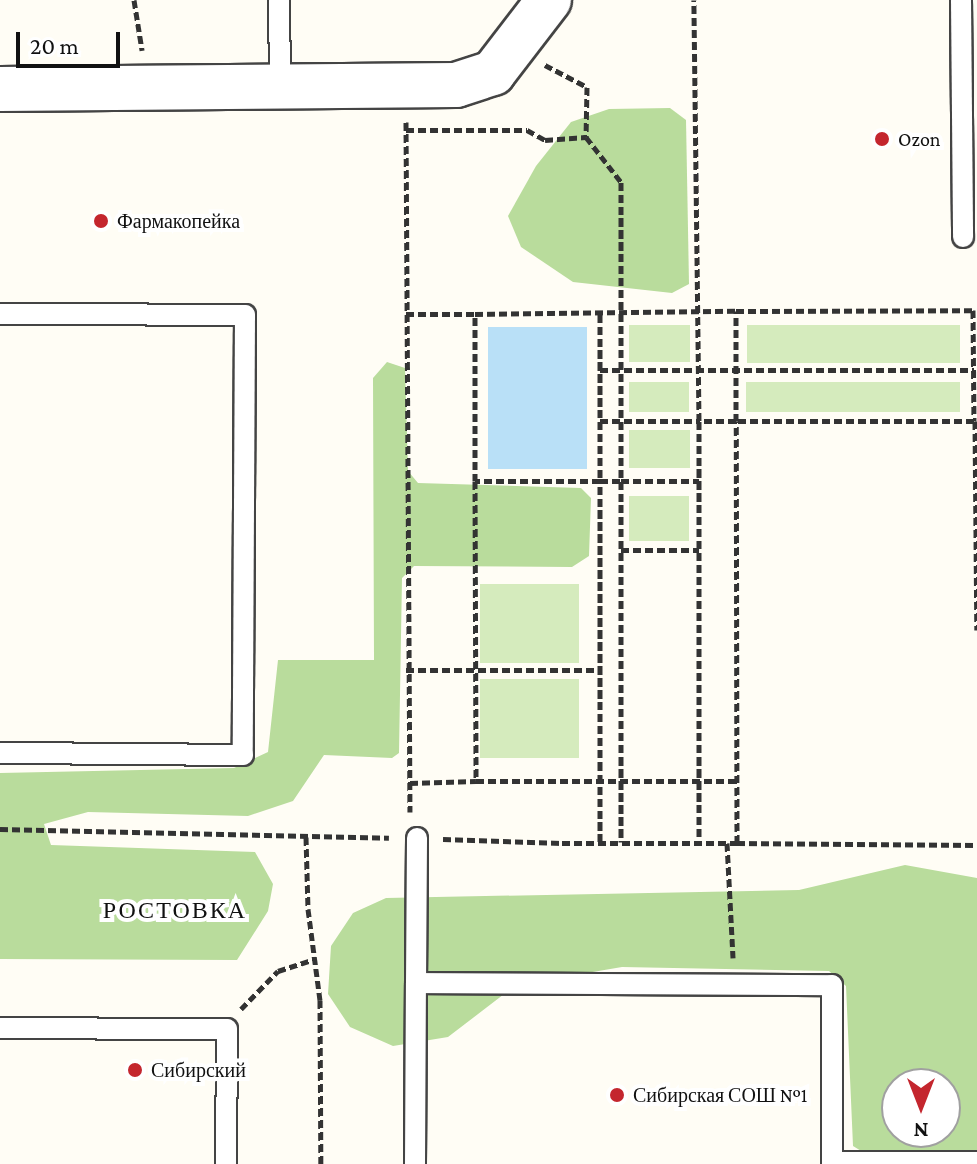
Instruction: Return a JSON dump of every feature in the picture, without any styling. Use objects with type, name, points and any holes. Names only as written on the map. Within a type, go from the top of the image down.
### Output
[{"type":"street","points":[[0,89],[456,85],[493,73],[549,0]]},
{"type":"lane","points":[[279,0],[280,88]]},
{"type":"lane","points":[[961,0],[963,237]]},
{"type":"lane","points":[[0,314],[245,315],[243,755],[0,753]]},
{"type":"lane","points":[[413,838],[415,1164]]},
{"type":"lane","points":[[416,983],[832,985],[832,1163],[977,1162]]},
{"type":"lane","points":[[0,1028],[227,1029],[226,1164]]},
{"type":"path","points":[[134,0],[143,88]]},
{"type":"path","points":[[694,0],[699,311],[699,843]]},
{"type":"path","points":[[514,49],[587,87],[586,137],[621,182],[621,842]]},
{"type":"path","points":[[406,85],[406,670],[413,838]]},
{"type":"path","points":[[406,130],[527,130],[545,140],[586,137]]},
{"type":"path","points":[[406,314],[973,310],[977,630]]},
{"type":"path","points":[[736,311],[737,843]]},
{"type":"path","points":[[475,314],[476,781]]},
{"type":"path","points":[[600,314],[600,842]]},
{"type":"path","points":[[600,370],[974,370]]},
{"type":"path","points":[[600,421],[975,421]]},
{"type":"path","points":[[475,481],[699,481]]},
{"type":"path","points":[[621,550],[699,550]]},
{"type":"path","points":[[406,670],[600,670]]},
{"type":"path","points":[[410,783],[737,781]]},
{"type":"path","points":[[0,829],[600,842],[977,845]]},
{"type":"path","points":[[306,837],[308,909],[316,959],[321,1164]]},
{"type":"path","points":[[727,843],[735,985]]},
{"type":"path","points":[[227,1029],[253,991],[271,977],[316,959]]},
{"type":"green space","points":[[670,108],[686,120],[689,284],[672,293],[573,282],[521,247],[508,216],[536,166],[571,122],[609,109]]},
{"type":"green space","points":[[629,325],[690,325],[690,362],[629,362]]},
{"type":"green space","points":[[747,325],[960,325],[960,363],[747,363]]},
{"type":"green space","points":[[387,362],[405,368],[408,471],[418,483],[581,488],[591,498],[589,556],[572,567],[414,566],[402,578],[399,753],[392,758],[324,755],[293,801],[248,816],[88,812],[44,824],[51,845],[255,852],[273,884],[268,911],[237,960],[0,959],[0,773],[234,768],[268,752],[278,660],[374,660],[373,378]]},
{"type":"green space","points":[[629,382],[689,382],[689,412],[629,412]]},
{"type":"green space","points":[[746,382],[960,382],[960,412],[746,412]]},
{"type":"green space","points":[[629,430],[690,430],[690,468],[629,468]]},
{"type":"green space","points":[[629,496],[689,496],[689,541],[629,541]]},
{"type":"green space","points":[[480,584],[579,584],[579,663],[480,663]]},
{"type":"green space","points":[[480,679],[579,679],[579,758],[480,758]]},
{"type":"green space","points":[[905,865],[977,878],[977,1158],[871,1157],[853,1146],[846,986],[829,971],[622,967],[516,985],[448,1037],[393,1046],[350,1027],[328,994],[331,946],[353,913],[386,898],[799,890]]},
{"type":"water","points":[[488,327],[587,327],[587,469],[488,469]]},
{"type":"place","name":"Ozon","points":[[882,139]]},
{"type":"place","name":"Фармакопейка","points":[[101,221]]},
{"type":"place","name":"Сибирский","points":[[135,1070]]},
{"type":"place","name":"Сибирская СОШ №1","points":[[617,1095]]},
{"type":"district","name":"РОСТОВКА","points":[[175,910]]}]
